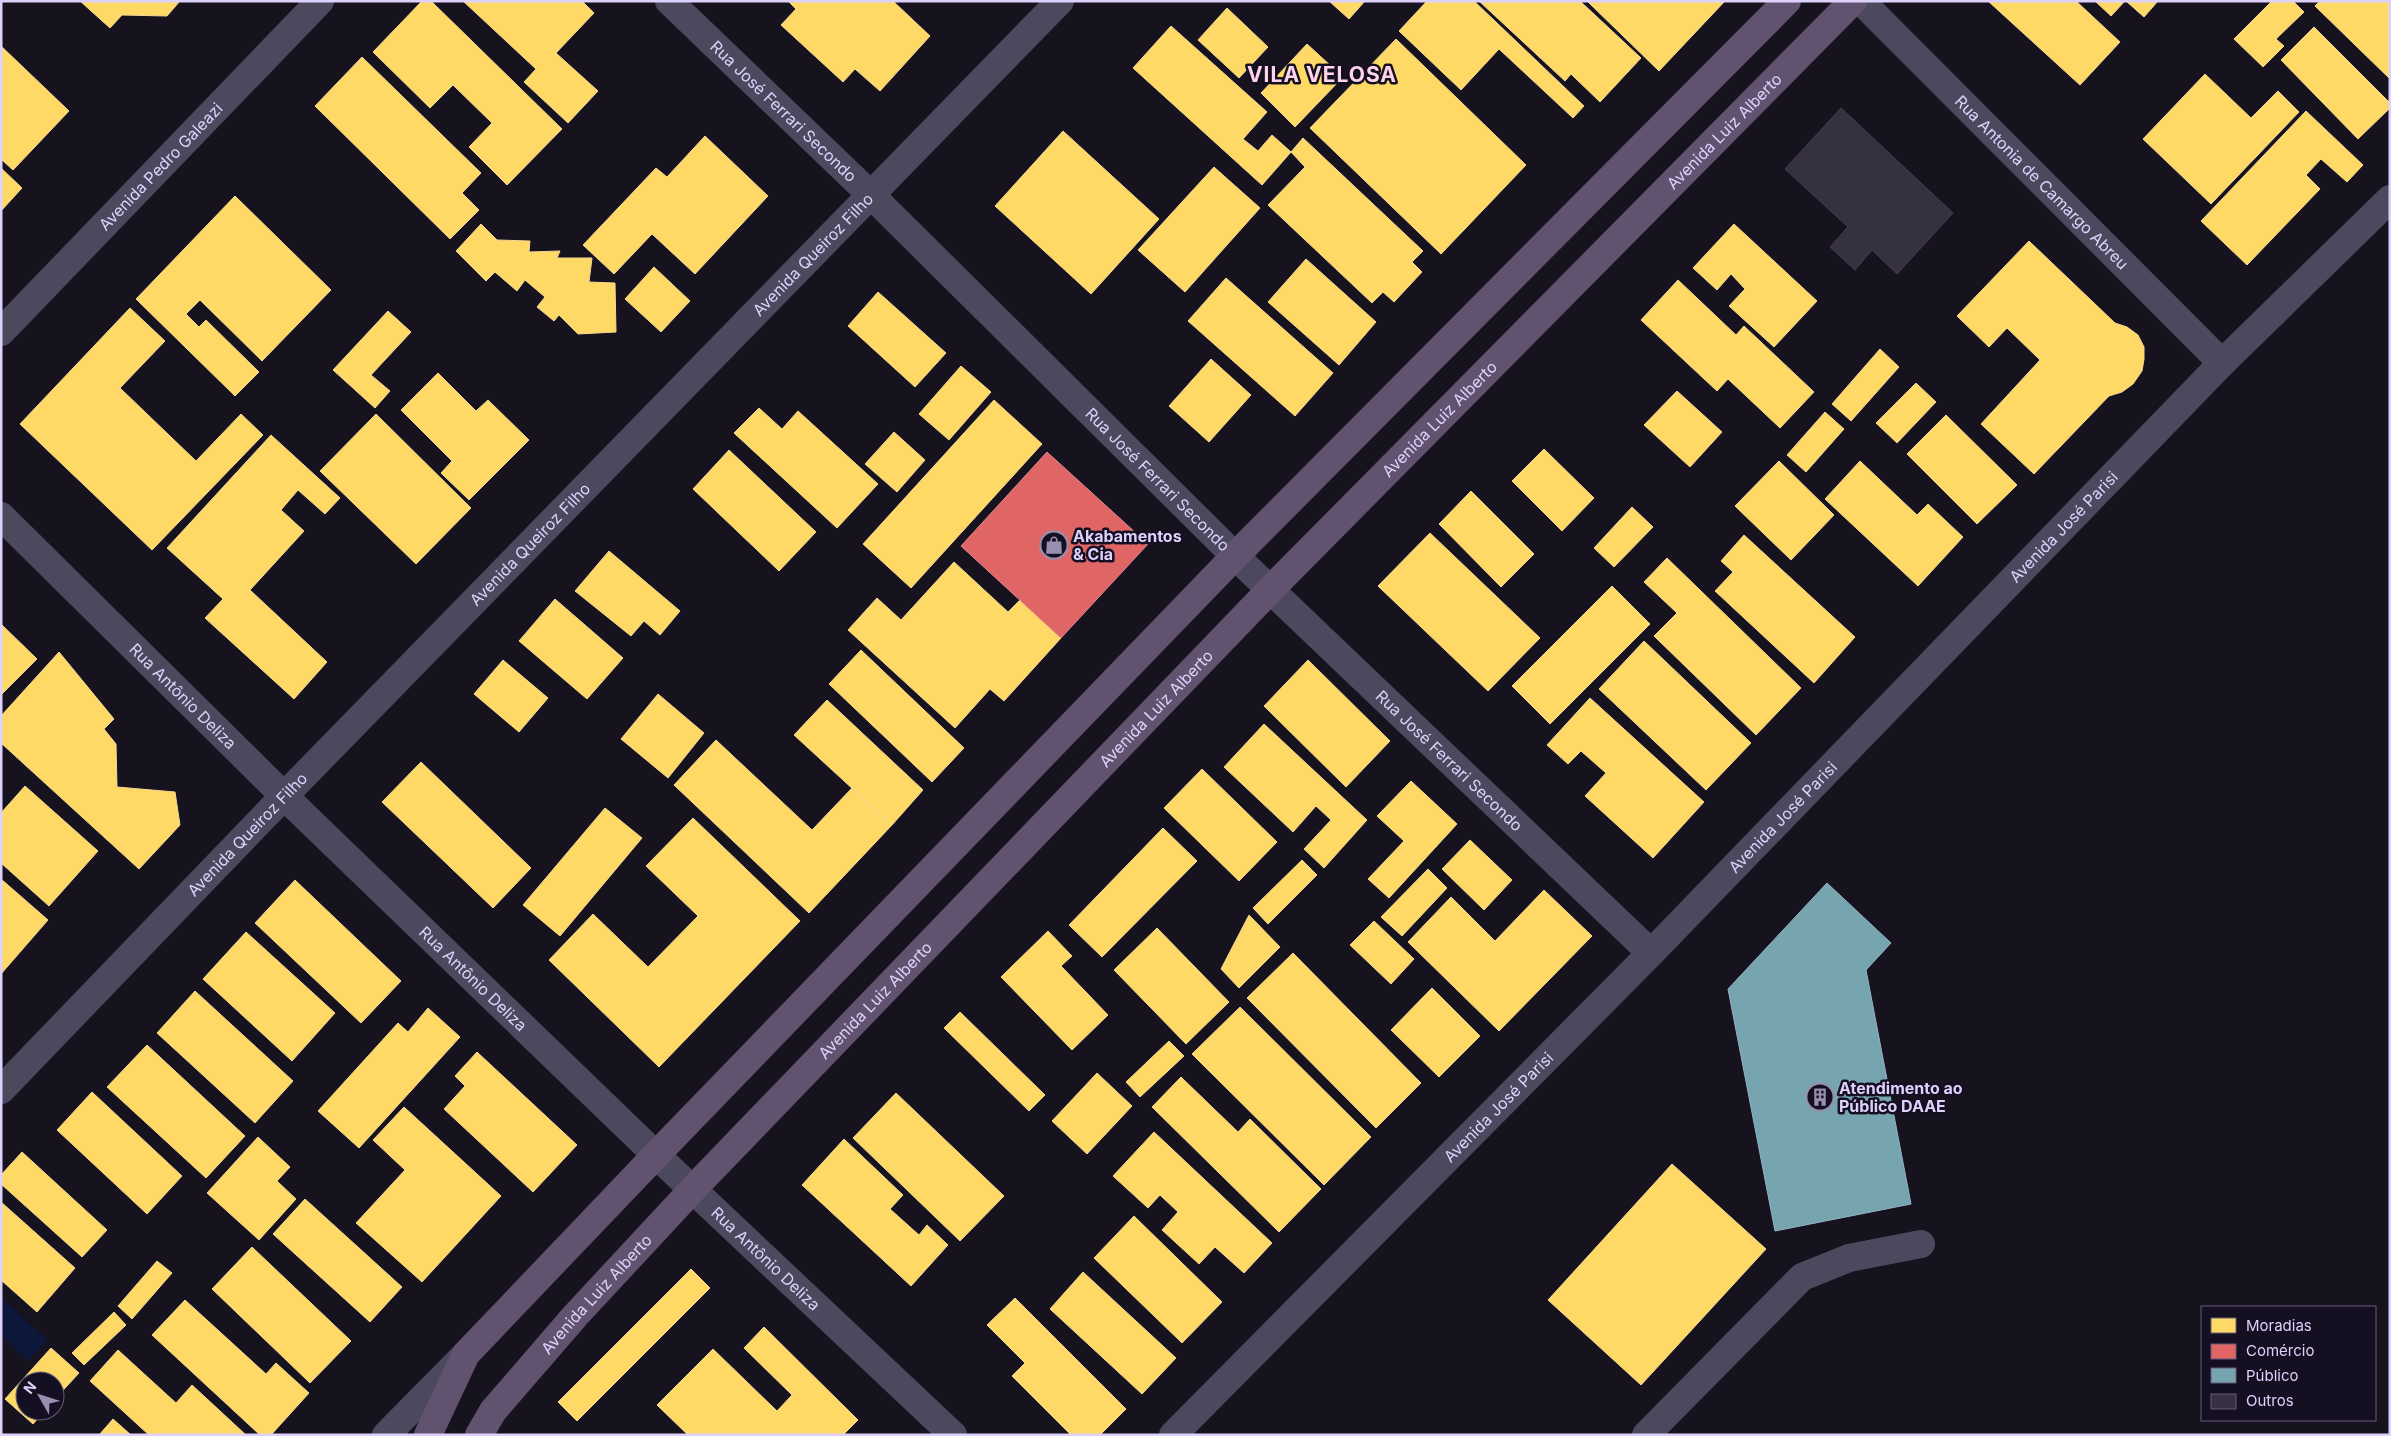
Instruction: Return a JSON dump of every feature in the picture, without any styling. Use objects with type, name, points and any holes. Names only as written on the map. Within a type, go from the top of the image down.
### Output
[{"type":"main road","points":[[428,1435],[466,1354],[1235,556],[1787,1]]},
{"type":"main road","name":"Avenida Luiz Alberto","points":[[479,1435],[493,1411],[575,1316],[693,1189],[1271,589],[1853,1]]},
{"type":"street","name":"Avenida Pedro Galeazi","points":[[1,332],[320,1]]},
{"type":"street","name":"Rua José Ferrari Secondo","points":[[669,1],[871,196],[1235,556],[1651,953]]},
{"type":"street","name":"Avenida Queiroz Filho","points":[[1,1090],[284,796],[1060,1]]},
{"type":"street","name":"Rua Antonia de Camargo Abreu","points":[[1860,1],[2222,363]]},
{"type":"street","name":"Avenida José Parisi","points":[[1173,1435],[1651,953],[2222,363],[2390,199]]},
{"type":"street","name":"Rua Antônio Deliza","points":[[1,516],[284,796],[656,1155],[953,1435]]},
{"type":"street","points":[[1646,1435],[1802,1277],[1849,1258],[1921,1244]]},
{"type":"street","points":[[386,1435],[466,1354]]},
{"type":"water","points":[[1,1297],[48,1341],[28,1361],[1,1335]]},
{"type":"building: Moradias","points":[[80,1],[180,1],[167,16],[122,15],[110,28]]},
{"type":"building: Moradias","points":[[422,1],[431,1],[562,129],[507,185],[469,147],[492,123],[453,85],[430,108],[373,52]]},
{"type":"building: Moradias","points":[[463,1],[582,1],[594,13],[556,53],[598,91],[568,123],[524,82],[536,69]]},
{"type":"building: Moradias","points":[[788,1],[893,1],[930,36],[880,91],[855,69],[843,82],[781,25],[796,9]]},
{"type":"building: Moradias","points":[[1329,1],[1365,1],[1349,19]]},
{"type":"building: Moradias","points":[[1427,1],[1474,1],[1584,106],[1573,118],[1499,49],[1461,90],[1399,31]]},
{"type":"building: Moradias","points":[[1479,1],[1580,1],[1641,58],[1600,102],[1571,74],[1565,81]]},
{"type":"building: Moradias","points":[[1587,1],[1725,1],[1659,71]]},
{"type":"building: Moradias","points":[[1988,1],[2076,1],[2120,42],[2080,85]]},
{"type":"building: Moradias","points":[[2095,1],[2125,1],[2111,16]]},
{"type":"building: Moradias","points":[[2126,1],[2158,1],[2144,17]]},
{"type":"building: Moradias","points":[[2272,1],[2293,1],[2304,12],[2276,39],[2284,46],[2263,67],[2234,39]]},
{"type":"building: Moradias","points":[[2320,1],[2390,1],[2390,79],[2315,6]]},
{"type":"building: Moradias","points":[[1227,8],[1268,47],[1239,78],[1198,40]]},
{"type":"building: Moradias","points":[[1171,26],[1267,112],[1243,139],[1258,151],[1272,135],[1291,152],[1262,185],[1133,68]]},
{"type":"building: Moradias","points":[[2314,27],[2390,103],[2390,108],[2358,139],[2281,60]]},
{"type":"building: Moradias","points":[[1396,39],[1526,165],[1441,254],[1310,128]]},
{"type":"building: Moradias","points":[[1307,44],[1343,77],[1295,127],[1261,93]]},
{"type":"building: Moradias","points":[[1,46],[69,111],[13,170],[1,159]]},
{"type":"building: Moradias","points":[[362,57],[481,173],[462,193],[479,210],[450,239],[315,106]]},
{"type":"building: Moradias","points":[[2205,74],[2251,118],[2278,91],[2299,112],[2211,204],[2143,139]]},
{"type":"building: Moradias","points":[[2306,111],[2363,165],[2347,182],[2321,159],[2306,175],[2320,189],[2247,265],[2201,221]]},
{"type":"building: Moradias","points":[[1063,131],[1159,219],[1091,294],[995,206]]},
{"type":"building: Moradias","points":[[705,136],[768,196],[695,274],[652,234],[614,274],[583,245],[656,168],[667,177]]},
{"type":"building: Moradias","points":[[1303,138],[1423,251],[1412,262],[1422,272],[1394,302],[1383,292],[1372,303],[1268,205],[1305,167],[1291,152]]},
{"type":"building: Moradias","points":[[1214,167],[1260,208],[1185,292],[1138,250]]},
{"type":"building: Moradias","points":[[1,168],[22,188],[1,211]]},
{"type":"building: Moradias","points":[[235,196],[331,290],[262,361],[200,300],[186,314],[199,327],[206,320],[259,372],[235,396],[136,299]]},
{"type":"building: Moradias","points":[[481,224],[497,240],[530,241],[529,252],[560,251],[557,258],[592,258],[589,282],[615,283],[616,332],[578,334],[559,315],[554,321],[537,307],[545,297],[525,280],[517,291],[495,272],[486,281],[456,251]]},
{"type":"building: Moradias","points":[[1734,224],[1817,301],[1774,347],[1729,306],[1745,289],[1731,274],[1717,290],[1693,268]]},
{"type":"building: Moradias","points":[[2029,241],[2115,323],[2127,327],[2138,335],[2144,347],[2142,371],[2133,384],[2122,392],[2109,396],[2034,474],[1981,424],[2040,360],[2007,328],[1989,347],[1957,316]]},
{"type":"building: Moradias","points":[[1306,259],[1376,322],[1339,365],[1268,302]]},
{"type":"building: Moradias","points":[[654,267],[690,301],[661,332],[625,299]]},
{"type":"building: Moradias","points":[[1226,278],[1333,373],[1295,416],[1188,321]]},
{"type":"building: Moradias","points":[[1678,280],[1736,335],[1744,326],[1814,392],[1780,428],[1728,379],[1717,391],[1641,320]]},
{"type":"building: Moradias","points":[[878,292],[946,353],[915,387],[848,326]]},
{"type":"building: Moradias","points":[[130,308],[165,341],[120,388],[196,461],[241,414],[263,435],[152,550],[20,424]]},
{"type":"building: Moradias","points":[[388,311],[411,332],[371,375],[390,391],[375,408],[333,370]]},
{"type":"building: Moradias","points":[[1880,349],[1899,367],[1851,421],[1832,404]]},
{"type":"building: Moradias","points":[[1211,359],[1251,395],[1209,442],[1169,406]]},
{"type":"building: Moradias","points":[[961,366],[991,392],[949,440],[919,414]]},
{"type":"building: Moradias","points":[[438,373],[476,411],[488,400],[529,440],[469,500],[441,473],[452,461],[401,410]]},
{"type":"building: Moradias","points":[[1916,383],[1936,402],[1897,443],[1876,423]]},
{"type":"building: Moradias","points":[[1677,391],[1722,432],[1690,467],[1644,425]]},
{"type":"building: Moradias","points":[[994,400],[1042,444],[911,588],[863,544]]},
{"type":"building: Moradias","points":[[759,408],[782,429],[798,411],[878,484],[837,528],[734,433]]},
{"type":"building: Moradias","points":[[1825,412],[1844,429],[1806,472],[1787,455]]},
{"type":"building: Moradias","points":[[376,414],[471,508],[416,564],[320,471]]},
{"type":"building: Moradias","points":[[1946,415],[2017,485],[1977,524],[1907,454]]},
{"type":"building: Moradias","points":[[894,432],[925,460],[897,492],[865,464]]},
{"type":"building: Moradias","points":[[271,435],[340,498],[325,514],[298,490],[281,510],[304,531],[250,590],[327,662],[294,699],[205,618],[223,599],[167,548]]},
{"type":"building: Moradias","points":[[1544,449],[1594,498],[1562,531],[1512,481]]},
{"type":"building: Moradias","points":[[729,450],[816,532],[779,571],[693,489]]},
{"type":"building: Moradias","points":[[1779,461],[1834,515],[1791,560],[1735,506]]},
{"type":"building: Moradias","points":[[1860,461],[1917,515],[1928,504],[1963,537],[1918,586],[1825,499]]},
{"type":"building: Moradias","points":[[1471,491],[1534,554],[1501,587],[1439,524]]},
{"type":"building: Moradias","points":[[1632,507],[1653,527],[1614,567],[1594,548]]},
{"type":"building: Moradias","points":[[1430,533],[1540,638],[1488,691],[1378,586]]},
{"type":"building: Moradias","points":[[1744,535],[1855,637],[1814,683],[1715,591],[1733,572],[1721,561]]},
{"type":"building: Moradias","points":[[609,551],[680,611],[660,635],[644,621],[631,636],[575,591]]},
{"type":"building: Moradias","points":[[1667,558],[1801,688],[1756,735],[1654,636],[1677,613],[1644,582]]},
{"type":"building: Moradias","points":[[954,562],[1008,612],[1020,600],[1061,638],[1004,701],[990,689],[955,728],[848,630],[877,598],[901,620]]},
{"type":"building: Moradias","points":[[1612,586],[1650,624],[1550,724],[1512,686]]},
{"type":"building: Moradias","points":[[555,599],[623,658],[587,699],[519,641]]},
{"type":"building: Moradias","points":[[1,624],[37,659],[1,695]]},
{"type":"building: Moradias","points":[[1644,641],[1751,743],[1706,790],[1599,689]]},
{"type":"building: Moradias","points":[[861,650],[964,748],[932,782],[829,684]]},
{"type":"building: Moradias","points":[[59,652],[114,719],[104,729],[116,744],[117,787],[175,792],[180,825],[139,869],[1,743],[1,716]]},
{"type":"building: Moradias","points":[[503,660],[548,698],[519,732],[474,694]]},
{"type":"building: Moradias","points":[[1308,660],[1390,741],[1346,787],[1264,706]]},
{"type":"building: Moradias","points":[[658,694],[704,733],[668,778],[621,739]]},
{"type":"building: Moradias","points":[[1590,698],[1704,802],[1653,858],[1585,796],[1606,773],[1581,751],[1568,764],[1547,745]]},
{"type":"building: Moradias","points":[[827,700],[923,790],[892,825],[794,735]]},
{"type":"building: Moradias","points":[[1264,724],[1367,820],[1324,868],[1304,849],[1331,820],[1316,806],[1293,832],[1224,767]]},
{"type":"building: Moradias","points":[[716,740],[812,830],[852,788],[892,825],[809,913],[674,785]]},
{"type":"building: Moradias","points":[[421,762],[531,868],[493,908],[382,802]]},
{"type":"building: Moradias","points":[[1202,769],[1277,842],[1239,881],[1164,808]]},
{"type":"building: Moradias","points":[[1411,781],[1457,824],[1389,898],[1368,879],[1404,841],[1377,816]]},
{"type":"building: Moradias","points":[[25,786],[98,851],[49,906],[1,863],[1,813]]},
{"type":"building: Moradias","points":[[605,808],[642,838],[560,936],[523,905]]},
{"type":"building: Moradias","points":[[693,818],[800,921],[659,1067],[549,960],[593,914],[648,967],[698,916],[646,866]]},
{"type":"building: Moradias","points":[[1163,828],[1197,861],[1102,957],[1069,925]]},
{"type":"building: Moradias","points":[[1470,840],[1512,880],[1484,910],[1442,869]]},
{"type":"building: Moradias","points":[[1302,860],[1317,875],[1268,924],[1253,908]]},
{"type":"building: Moradias","points":[[1428,869],[1447,888],[1402,936],[1381,917]]},
{"type":"building: Moradias","points":[[1,879],[48,920],[1,974]]},
{"type":"building: Moradias","points":[[295,880],[401,981],[361,1023],[255,923]]},
{"type":"building: Moradias","points":[[1544,890],[1592,936],[1499,1031],[1408,942],[1451,897],[1495,941]]},
{"type":"building: Moradias","points":[[1249,915],[1280,947],[1239,988],[1221,969]]},
{"type":"building: Moradias","points":[[1374,921],[1414,959],[1391,984],[1350,945]]},
{"type":"building: Moradias","points":[[1157,928],[1229,1002],[1186,1044],[1114,970]]},
{"type":"building: Moradias","points":[[1048,931],[1072,956],[1061,966],[1108,1015],[1072,1050],[1001,977]]},
{"type":"building: Moradias","points":[[246,932],[335,1013],[292,1061],[203,979]]},
{"type":"building: Moradias","points":[[1293,953],[1421,1083],[1376,1128],[1247,998]]},
{"type":"building: Moradias","points":[[1432,988],[1480,1036],[1439,1077],[1391,1030]]},
{"type":"building: Moradias","points":[[195,991],[293,1081],[255,1123],[157,1033]]},
{"type":"building: Moradias","points":[[1240,1007],[1371,1137],[1324,1185],[1192,1054]]},
{"type":"building: Moradias","points":[[428,1008],[460,1037],[359,1148],[318,1111],[398,1023],[408,1032]]},
{"type":"building: Moradias","points":[[960,1012],[1045,1095],[1029,1111],[944,1028]]},
{"type":"building: Moradias","points":[[1169,1041],[1184,1056],[1140,1097],[1126,1082]]},
{"type":"building: Moradias","points":[[147,1045],[245,1136],[206,1178],[107,1087]]},
{"type":"building: Moradias","points":[[477,1052],[577,1145],[533,1192],[444,1109],[465,1086],[455,1076]]},
{"type":"building: Moradias","points":[[1097,1073],[1132,1106],[1087,1154],[1052,1121]]},
{"type":"building: Moradias","points":[[1181,1077],[1238,1132],[1250,1119],[1321,1189],[1279,1232],[1152,1107]]},
{"type":"building: Moradias","points":[[92,1092],[182,1176],[147,1214],[57,1130]]},
{"type":"building: Moradias","points":[[896,1093],[1004,1196],[960,1241],[853,1138]]},
{"type":"building: Moradias","points":[[404,1107],[501,1196],[422,1282],[356,1223],[405,1170],[373,1140]]},
{"type":"building: Moradias","points":[[1154,1132],[1272,1243],[1244,1273],[1215,1247],[1199,1264],[1162,1230],[1178,1212],[1160,1195],[1148,1208],[1113,1176]]},
{"type":"building: Moradias","points":[[258,1137],[290,1167],[277,1181],[296,1199],[259,1240],[207,1193]]},
{"type":"building: Moradias","points":[[844,1139],[903,1195],[890,1209],[919,1235],[927,1225],[948,1245],[911,1286],[802,1185]]},
{"type":"building: Moradias","points":[[22,1152],[107,1230],[82,1257],[1,1184],[1,1175]]},
{"type":"building: Moradias","points":[[1672,1164],[1766,1249],[1641,1385],[1548,1300]]},
{"type":"building: Moradias","points":[[305,1199],[402,1287],[370,1322],[273,1234]]},
{"type":"building: Moradias","points":[[1,1202],[75,1268],[37,1312],[1,1280]]},
{"type":"building: Moradias","points":[[1134,1216],[1222,1302],[1182,1343],[1094,1258]]},
{"type":"building: Moradias","points":[[252,1247],[351,1341],[310,1383],[212,1289]]},
{"type":"building: Moradias","points":[[157,1261],[172,1273],[132,1319],[118,1306]]},
{"type":"building: Moradias","points":[[691,1269],[710,1288],[577,1421],[558,1402]]},
{"type":"building: Moradias","points":[[1083,1272],[1176,1358],[1142,1394],[1050,1309]]},
{"type":"building: Moradias","points":[[1015,1298],[1126,1409],[1100,1435],[1071,1435],[1012,1376],[1025,1363],[987,1325]]},
{"type":"building: Moradias","points":[[185,1300],[266,1374],[276,1363],[309,1393],[271,1435],[260,1435],[152,1335]]},
{"type":"building: Moradias","points":[[114,1312],[126,1325],[84,1365],[72,1353]]},
{"type":"building: Moradias","points":[[764,1327],[858,1420],[843,1435],[688,1435],[657,1405],[713,1349],[777,1411],[792,1395],[744,1348]]},
{"type":"building: Moradias","points":[[51,1348],[79,1373],[65,1388],[65,1371],[30,1371]]},
{"type":"building: Moradias","points":[[118,1350],[176,1403],[192,1385],[246,1435],[149,1435],[90,1381]]},
{"type":"building: Moradias","points":[[15,1388],[15,1408],[5,1399]]},
{"type":"building: Moradias","points":[[113,1419],[131,1435],[99,1435]]},
{"type":"building: Comércio","name":"Akabamentos & Cia","points":[[1047,452],[1148,544],[1061,638],[961,546]]},
{"type":"building: Público","name":"Atendimento ao Público DAAE","points":[[1827,883],[1891,943],[1866,970],[1911,1204],[1775,1231],[1728,989]]},
{"type":"building: Outros","points":[[1841,108],[1953,213],[1897,274],[1872,250],[1855,270],[1830,247],[1848,227],[1785,169]]},
{"type":"place","name":"Akabamentos & Cia","points":[[1054,545]]},
{"type":"place","name":"Atendimento ao Público DAAE","points":[[1820,1097]]},
{"type":"district","name":"VILA VELOSA","points":[[1322,75]]}]
